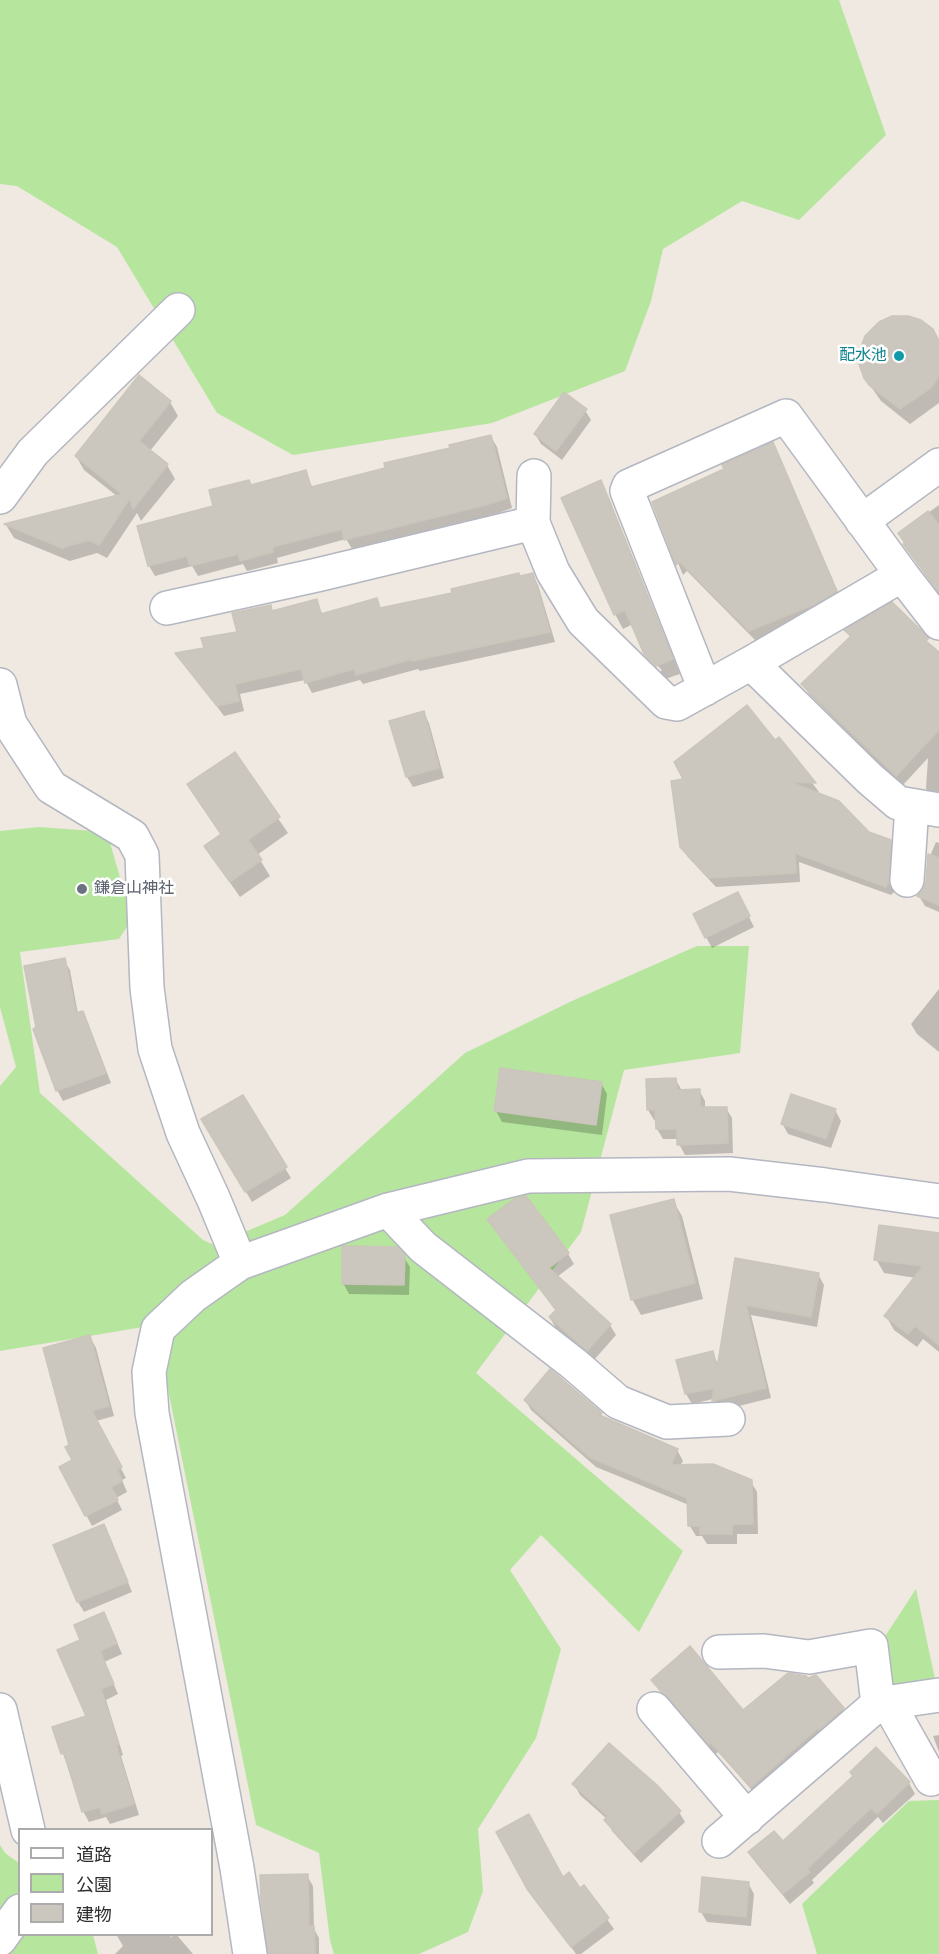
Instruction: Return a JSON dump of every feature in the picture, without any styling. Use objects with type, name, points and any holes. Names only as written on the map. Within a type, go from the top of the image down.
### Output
[{"type":"street","points":[[0,497],[33,452],[178,310]]},
{"type":"street","points":[[705,689],[627,490],[629,486],[786,416],[939,623]]},
{"type":"street","points":[[862,521],[939,465]]},
{"type":"street","points":[[534,476],[533,523],[553,572],[583,621],[666,702],[677,704],[705,689],[902,575]]},
{"type":"street","points":[[167,608],[533,523]]},
{"type":"street","points":[[751,663],[870,779],[898,803],[926,808],[907,880]]},
{"type":"street","points":[[0,685],[10,724],[51,787],[132,836],[142,855],[147,988],[155,1048],[183,1133],[240,1263]]},
{"type":"street","points":[[250,1954],[224,1868],[152,1413],[149,1372],[158,1329],[193,1296],[240,1263],[388,1210],[528,1176],[729,1174],[939,1201]]},
{"type":"street","points":[[388,1210],[423,1246],[574,1364],[618,1402],[667,1422],[728,1419]]},
{"type":"street","points":[[719,1652],[764,1651],[809,1657],[871,1646],[883,1704],[931,1779]]},
{"type":"street","points":[[719,1841],[883,1704],[939,1695]]},
{"type":"street","points":[[654,1709],[747,1818]]},
{"type":"street","points":[[0,1710],[28,1828]]},
{"type":"street","points":[[0,1939],[18,1914]]},
{"type":"green space","points":[[0,0],[839,0],[886,135],[799,220],[742,201],[663,249],[651,301],[625,371],[492,423],[293,455],[217,413],[117,247],[17,186],[0,184]]},
{"type":"green space","points":[[39,827],[107,832],[132,919],[119,939],[20,952],[40,1093],[203,1240],[214,1245],[285,1215],[465,1053],[572,1001],[697,946],[749,946],[740,1053],[624,1070],[581,1232],[476,1373],[683,1551],[639,1632],[541,1535],[510,1570],[561,1649],[536,1738],[478,1829],[483,1891],[468,1932],[419,1954],[334,1954],[330,1940],[319,1853],[256,1825],[155,1325],[0,1351],[0,1086],[16,1067],[0,1007],[0,831]]},
{"type":"green space","points":[[916,1589],[936,1684],[899,1688],[885,1679],[882,1641]]},
{"type":"green space","points":[[939,1800],[939,1954],[817,1954],[802,1904],[909,1801]]},
{"type":"green space","points":[[0,1845],[5,1853],[18,1862],[18,1936],[93,1936],[98,1954],[0,1954]]},
{"type":"building","name":"配水池","points":[[892,316],[908,316],[921,320],[933,329],[939,341],[939,376],[931,388],[900,409],[870,386],[859,364],[860,349],[865,336],[879,322]]},
{"type":"building","points":[[139,375],[171,401],[139,441],[168,464],[133,509],[130,498],[99,545],[89,540],[62,548],[4,524],[122,494],[75,456]]},
{"type":"building","points":[[564,392],[587,409],[556,451],[534,434]]},
{"type":"building","points":[[491,435],[507,498],[344,540],[342,529],[272,547],[273,552],[240,561],[238,554],[190,566],[187,556],[148,566],[137,526],[213,506],[209,490],[249,480],[251,485],[306,470],[311,487],[385,468],[384,463],[450,448],[449,445]]},
{"type":"building","points":[[773,442],[837,591],[815,604],[749,631],[680,562],[676,565],[652,502],[724,469],[722,465]]},
{"type":"building","points":[[601,480],[673,659],[656,666],[644,654],[625,610],[614,615],[561,498]]},
{"type":"building","points":[[928,511],[939,525],[939,592],[903,544],[905,543],[898,533]]},
{"type":"building","points":[[519,573],[520,576],[533,573],[550,632],[412,661],[412,659],[356,675],[354,669],[305,683],[301,669],[235,684],[239,701],[217,706],[175,653],[204,648],[201,638],[237,632],[232,613],[271,605],[272,611],[317,599],[321,614],[377,598],[380,608],[452,593],[451,589]]},
{"type":"building","points":[[892,602],[929,638],[926,641],[939,652],[939,730],[896,776],[801,684],[851,636],[844,630]]},
{"type":"building","points":[[747,705],[775,740],[779,737],[816,783],[790,782],[839,801],[869,832],[891,840],[889,884],[887,883],[886,887],[795,853],[796,873],[709,878],[680,847],[671,781],[683,779],[674,762]]},
{"type":"building","points":[[424,711],[439,768],[406,777],[389,721]]},
{"type":"building","points":[[235,752],[280,817],[248,840],[262,860],[230,882],[204,846],[221,834],[187,784]]},
{"type":"building","points":[[928,854],[939,858],[939,905],[917,896],[923,890],[926,882]]},
{"type":"building","points":[[738,892],[750,916],[705,938],[693,914]]},
{"type":"building","points":[[65,958],[76,1013],[83,1011],[106,1073],[56,1091],[33,1029],[36,1027],[24,966]]},
{"type":"building","points":[[500,1068],[602,1082],[596,1125],[494,1111]]},
{"type":"building","points":[[676,1078],[677,1090],[700,1089],[700,1107],[727,1107],[728,1143],[677,1145],[677,1129],[656,1129],[655,1110],[647,1110],[646,1079]]},
{"type":"building","points":[[791,1094],[836,1109],[826,1139],[781,1124]]},
{"type":"building","points":[[243,1095],[287,1167],[245,1192],[201,1119]]},
{"type":"building","points":[[526,1196],[569,1253],[549,1268],[611,1324],[587,1351],[549,1317],[556,1310],[487,1219],[514,1199]]},
{"type":"building","points":[[674,1199],[695,1283],[631,1300],[610,1215]]},
{"type":"building","points":[[879,1225],[939,1233],[939,1345],[915,1326],[908,1334],[884,1316],[923,1266],[874,1260]]},
{"type":"building","points":[[342,1246],[397,1247],[405,1255],[404,1285],[342,1284]]},
{"type":"building","points":[[735,1258],[819,1273],[811,1317],[746,1305],[766,1388],[712,1401],[714,1388],[685,1394],[676,1360],[713,1351],[717,1368]]},
{"type":"building","points":[[90,1335],[109,1406],[92,1411],[122,1467],[117,1469],[122,1481],[111,1487],[118,1500],[85,1516],[59,1467],[72,1460],[65,1447],[69,1445],[43,1348]]},
{"type":"building","points":[[550,1369],[602,1413],[597,1414],[678,1449],[671,1465],[713,1464],[752,1480],[753,1524],[732,1524],[732,1534],[700,1534],[700,1526],[688,1526],[687,1498],[589,1457],[524,1400]]},
{"type":"building","points":[[104,1524],[128,1582],[77,1602],[53,1545]]},
{"type":"building","points":[[104,1612],[117,1643],[100,1651],[114,1684],[101,1689],[119,1745],[116,1745],[134,1804],[102,1814],[100,1807],[82,1812],[64,1753],[61,1754],[52,1727],[86,1716],[57,1650],[80,1640],[74,1625]]},
{"type":"building","points":[[690,1646],[743,1710],[788,1673],[808,1678],[816,1675],[844,1708],[751,1787],[711,1743],[709,1745],[651,1680]]},
{"type":"building","points":[[609,1743],[657,1785],[681,1811],[634,1853],[604,1820],[608,1816],[572,1784]]},
{"type":"building","points":[[876,1747],[910,1782],[877,1814],[871,1808],[807,1869],[810,1872],[783,1894],[748,1852],[774,1831],[783,1841],[853,1776],[850,1772]]},
{"type":"building","points":[[529,1814],[563,1877],[569,1872],[580,1888],[584,1885],[609,1918],[571,1947],[527,1889],[496,1832]]},
{"type":"building","points":[[308,1874],[309,1926],[314,1926],[315,1954],[268,1954],[260,1875]]},
{"type":"building","points":[[702,1877],[749,1882],[746,1917],[699,1912]]},
{"type":"place","name":"配水池","points":[[899,356]]},
{"type":"place","name":"鎌倉山神社","points":[[82,889]]}]
